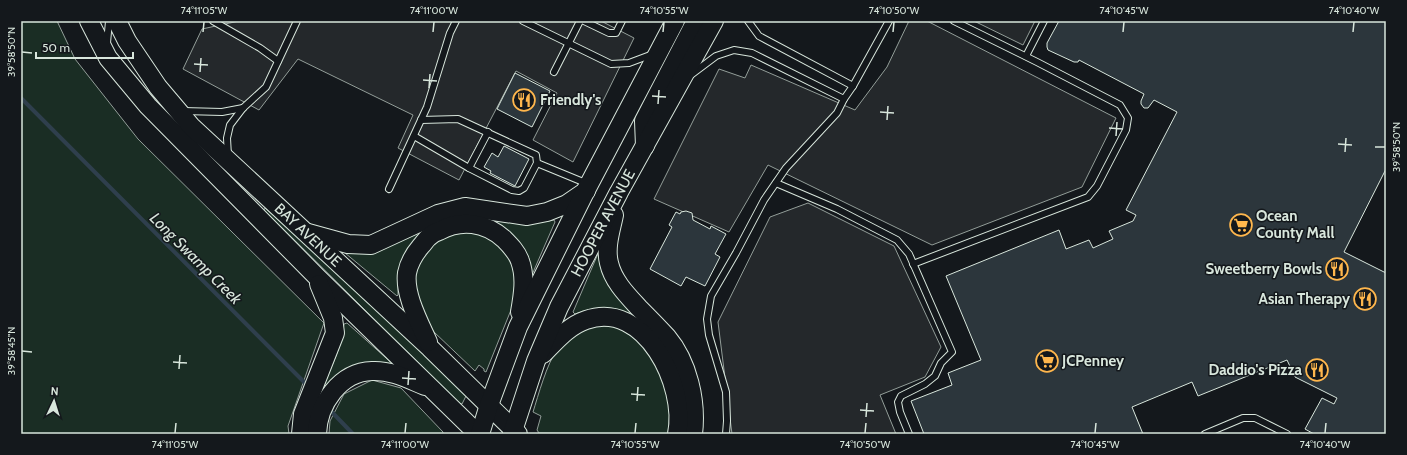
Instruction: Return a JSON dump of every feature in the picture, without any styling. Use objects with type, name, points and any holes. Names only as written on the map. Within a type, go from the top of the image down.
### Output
[{"type":"main road","name":"BAY AVENUE","points":[[89,21],[108,58],[153,111],[317,277],[479,434]]},
{"type":"main road","name":"BAY AVENUE","points":[[117,21],[127,41],[158,87],[190,126],[430,348],[489,405],[514,432]]},
{"type":"main road","name":"HOOPER AVENUE","points":[[479,434],[518,327],[588,187],[675,21]]},
{"type":"main road","points":[[645,146],[644,121],[696,21]]},
{"type":"main road","name":"HOOPER AVENUE","points":[[514,432],[536,361],[559,308],[620,192],[714,21]]},
{"type":"main road","points":[[304,232],[348,244],[371,245],[438,214],[465,207],[527,216],[547,212],[567,204],[588,187]]},
{"type":"main road","points":[[620,192],[609,235],[608,262],[624,292],[667,338],[679,356],[687,374],[690,386],[695,420],[692,434]]},
{"type":"main road","points":[[430,348],[412,305],[407,273],[414,255],[429,236],[449,226],[468,223],[485,227],[499,235],[511,246],[520,261],[523,277],[524,291],[518,327]]},
{"type":"main road","points":[[317,277],[333,318],[335,332],[316,383],[320,403],[317,434]]},
{"type":"main road","points":[[536,361],[565,332],[585,320],[615,318],[630,324],[642,332],[652,344],[662,358],[669,373],[678,406],[677,434]]},
{"type":"main road","points":[[301,434],[303,414],[320,403],[339,384],[354,375],[372,371],[393,373],[433,390]]},
{"type":"lane","points":[[108,58],[107,40],[109,21]]},
{"type":"lane","points":[[213,21],[260,48],[278,61]]},
{"type":"lane","points":[[229,162],[227,138],[230,125],[243,108],[266,87],[297,21]]},
{"type":"lane","points":[[388,189],[427,107],[450,33],[456,21]]},
{"type":"lane","points":[[523,21],[611,64],[630,63],[658,51]]},
{"type":"lane","points":[[554,72],[580,21]]},
{"type":"lane","points":[[584,21],[609,34],[616,33],[622,21]]},
{"type":"lane","points":[[748,21],[759,36],[853,86]]},
{"type":"lane","points":[[726,434],[726,392],[709,335],[707,319],[711,296],[764,200],[786,168],[837,113],[889,21]]},
{"type":"lane","points":[[913,264],[1088,197],[1100,181],[1126,130],[1128,118],[1120,105],[1026,56],[954,21]]},
{"type":"lane","points":[[1026,56],[1044,21]]},
{"type":"lane","points":[[678,86],[716,56],[734,50],[752,53],[844,99]]},
{"type":"lane","points":[[178,110],[222,112],[243,108]]},
{"type":"lane","points":[[414,136],[469,168],[512,190],[519,191],[524,188],[537,164],[536,155],[458,118],[421,120]]},
{"type":"lane","points":[[469,168],[488,132]]},
{"type":"lane","points":[[537,164],[588,187]]},
{"type":"lane","points":[[776,182],[837,209],[897,240],[909,254],[952,352],[941,363],[935,376],[925,384],[901,396],[898,402],[900,412],[909,434]]},
{"type":"lane","points":[[1205,434],[1243,418],[1255,418],[1287,434]]},
{"type":"green space","points":[[21,21],[57,21],[75,59],[138,139],[324,323],[288,426],[289,434],[21,434]]},
{"type":"green space","points":[[265,208],[368,299],[467,394],[462,404],[459,403],[264,210]]},
{"type":"green space","points":[[490,218],[531,223],[554,220],[555,222],[531,277],[489,220]]},
{"type":"green space","points":[[423,228],[398,284],[397,296],[339,248]]},
{"type":"green space","points":[[476,231],[499,241],[515,264],[515,300],[486,372],[479,365],[475,371],[434,332],[426,321],[419,310],[414,272],[430,244],[451,232]]},
{"type":"green space","points":[[600,249],[642,320],[603,309],[588,310],[575,314],[573,312]]},
{"type":"green space","points":[[347,323],[395,366],[325,389],[322,388],[339,349],[344,324]]},
{"type":"green space","points":[[586,326],[617,326],[646,347],[664,376],[670,410],[668,434],[539,433],[537,430],[541,416],[533,412],[543,380],[553,356],[559,347]]},
{"type":"green space","points":[[372,380],[401,388],[443,432],[443,434],[329,434],[330,421],[344,394]]},
{"type":"shaded area","points":[[239,21],[601,21],[634,38],[573,162],[533,140],[557,93],[516,71],[459,180],[398,148],[413,115],[298,59],[259,110],[183,69],[202,29]]},
{"type":"shaded area","points":[[909,21],[927,21],[1116,118],[1082,187],[932,245],[768,165],[729,232],[654,199],[719,69],[745,78],[751,65],[855,110],[887,67]]},
{"type":"shaded area","points":[[974,21],[1035,21],[1023,45]]},
{"type":"shaded area","points":[[808,203],[894,246],[941,347],[925,377],[880,395],[896,434],[732,434],[718,322],[770,217]]},
{"type":"building","name":"Ocean County Mall","points":[[1059,21],[1386,21],[1386,169],[1344,252],[1386,273],[1386,434],[1314,434],[1305,429],[1322,398],[1334,404],[1337,398],[1295,377],[1287,360],[1198,396],[1192,382],[1132,407],[1143,434],[924,434],[911,401],[952,385],[948,373],[981,360],[946,276],[1059,230],[1066,249],[1089,240],[1093,248],[1113,239],[1109,231],[1133,221],[1136,215],[1126,210],[1177,112],[1154,100],[1148,108],[1144,108],[1141,101],[1144,94],[1079,60],[1078,62],[1074,62],[1048,50],[1047,43]]},
{"type":"building","name":"Friendly's","points":[[515,73],[550,91],[532,127],[497,109]]},
{"type":"building","points":[[504,146],[529,159],[515,186],[490,173],[491,171],[484,167],[492,153],[498,157]]},
{"type":"building","points":[[686,211],[692,213],[693,220],[710,229],[711,226],[726,234],[715,254],[720,257],[705,286],[686,277],[681,286],[650,269],[672,227],[669,225],[676,212],[680,214],[681,212]]},
{"type":"waterway","name":"Long Swamp Creek","points":[[21,98],[309,387]]},
{"type":"waterway","name":"Long Swamp Creek","points":[[328,408],[353,434]]},
{"type":"place","name":"Friendly's","points":[[524,100]]},
{"type":"place","name":"Ocean County Mall","points":[[1241,225]]},
{"type":"place","name":"Sweetberry Bowls","points":[[1337,269]]},
{"type":"place","name":"Asian Therapy","points":[[1365,299]]},
{"type":"place","name":"JCPenney","points":[[1047,361]]},
{"type":"place","name":"Daddio's Pizza","points":[[1317,370]]}]
